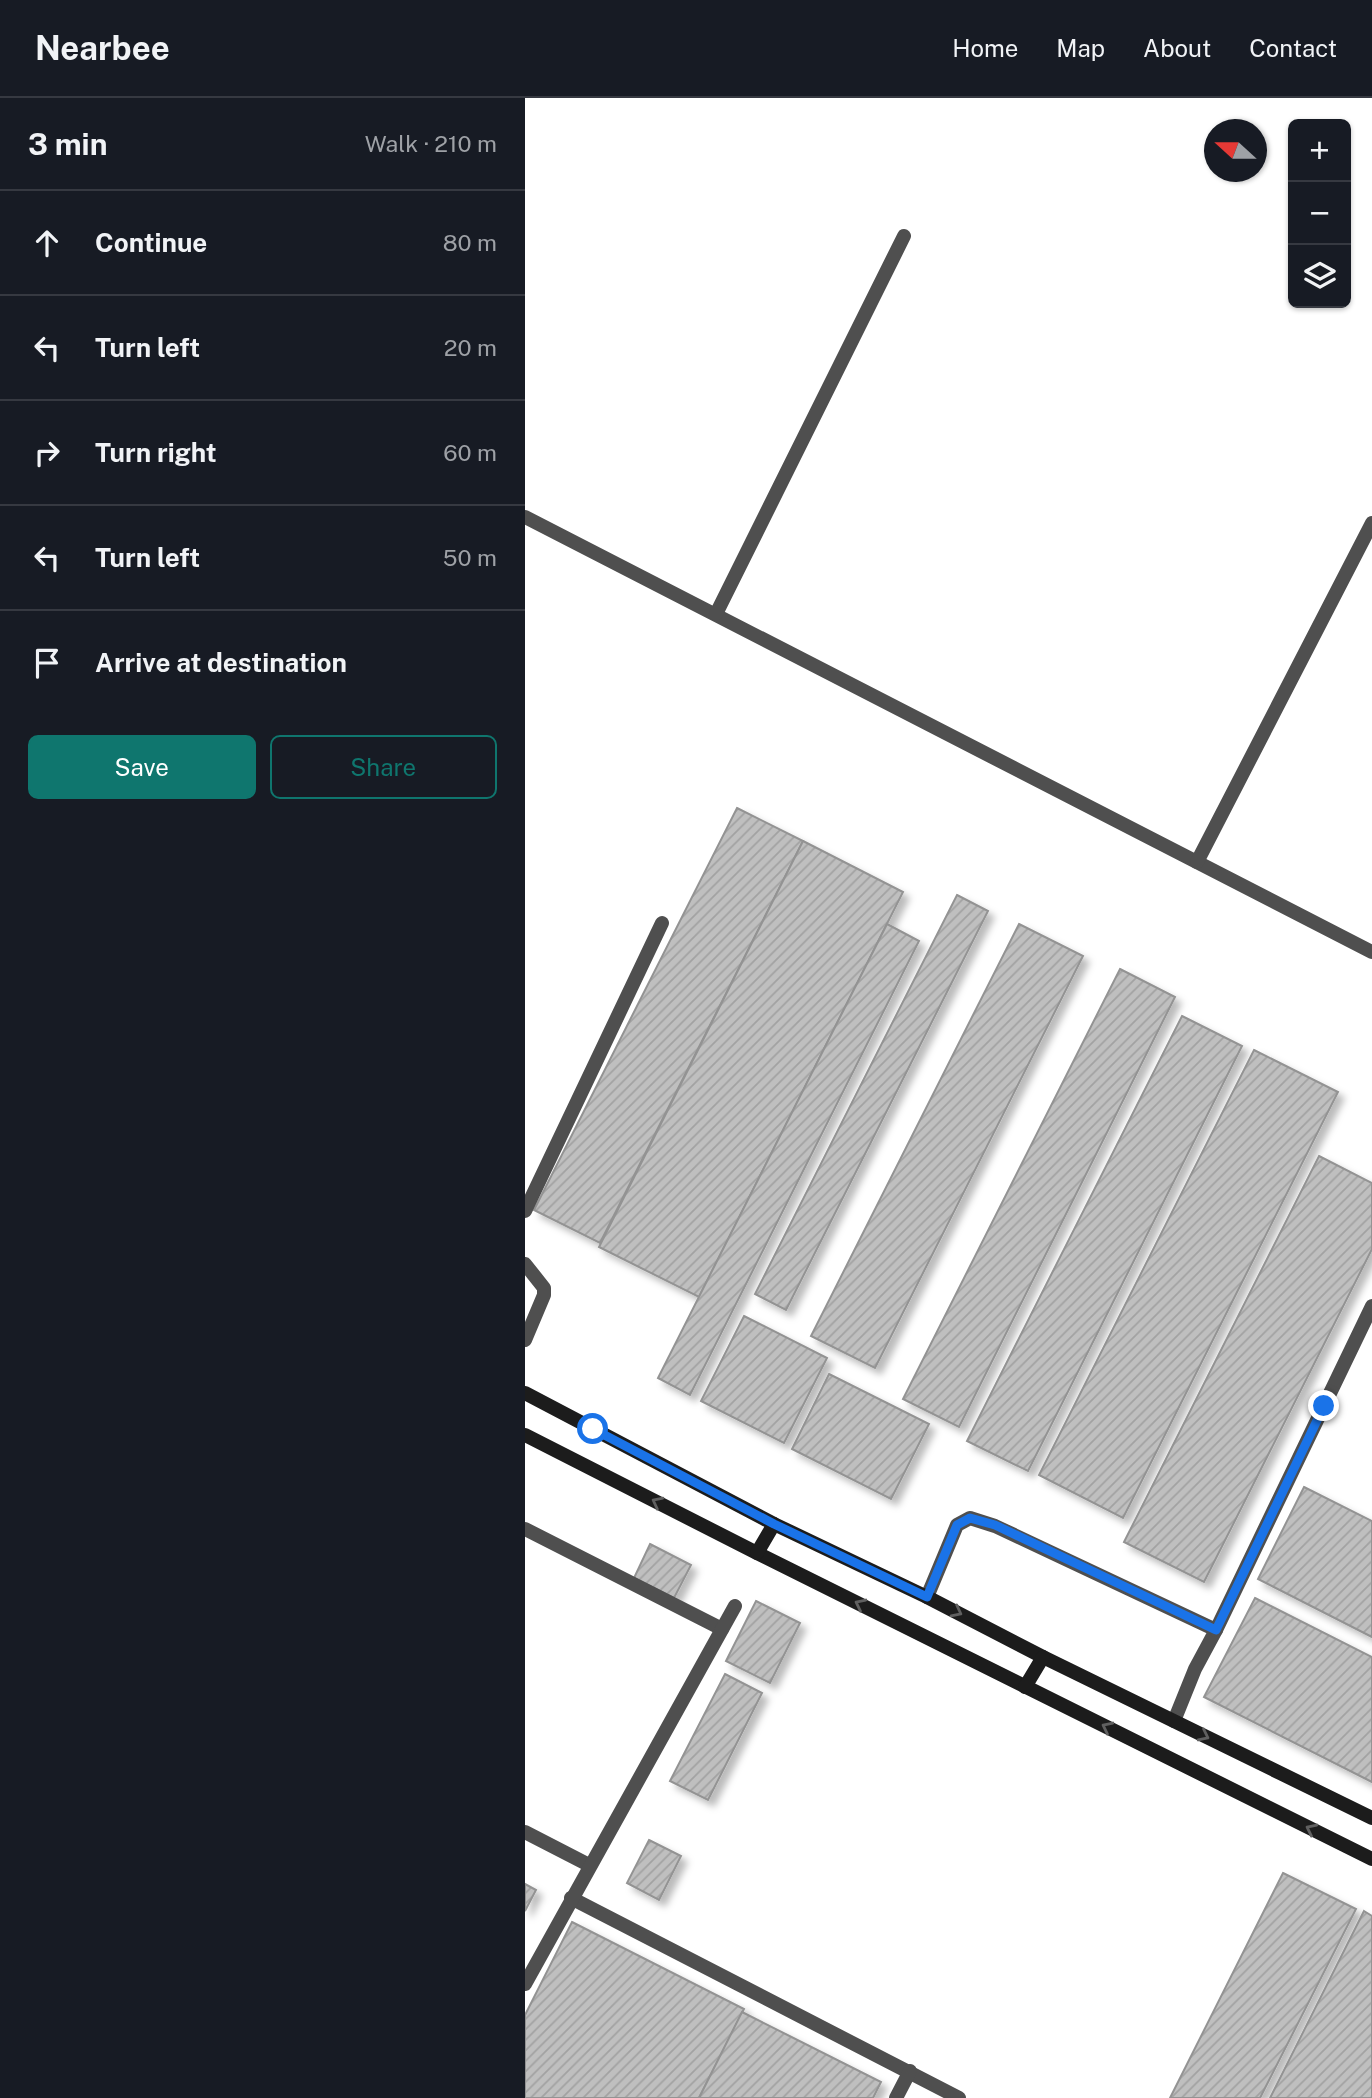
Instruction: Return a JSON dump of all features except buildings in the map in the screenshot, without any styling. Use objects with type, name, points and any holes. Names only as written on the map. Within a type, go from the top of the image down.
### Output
[{"type":"street","points":[[525,1393],[774,1524],[1372,1818]]},
{"type":"street","points":[[525,1435],[1372,1859]]},
{"type":"street","points":[[757,1553],[774,1524]]},
{"type":"street","points":[[1025,1687],[1043,1657]]},
{"type":"lane","points":[[716,614],[904,236]]},
{"type":"lane","points":[[525,517],[1372,952]]},
{"type":"lane","points":[[1197,862],[1372,523]]},
{"type":"lane","points":[[525,1211],[662,923]]},
{"type":"lane","points":[[525,1264],[544,1287],[544,1295],[525,1340]]},
{"type":"lane","points":[[1174,1721],[1195,1669],[1372,1306]]},
{"type":"lane","points":[[927,1597],[957,1525],[970,1518],[995,1525],[1216,1630]]},
{"type":"lane","points":[[525,1529],[722,1629]]},
{"type":"lane","points":[[525,1983],[735,1606]]},
{"type":"lane","points":[[525,1832],[589,1865]]},
{"type":"lane","points":[[571,1898],[959,2098]]},
{"type":"lane","points":[[896,2098],[910,2071]]},
{"type":"route","points":[[593,1429],[774,1524],[927,1597],[957,1525],[970,1518],[995,1525],[1216,1630],[1324,1406]]}]
